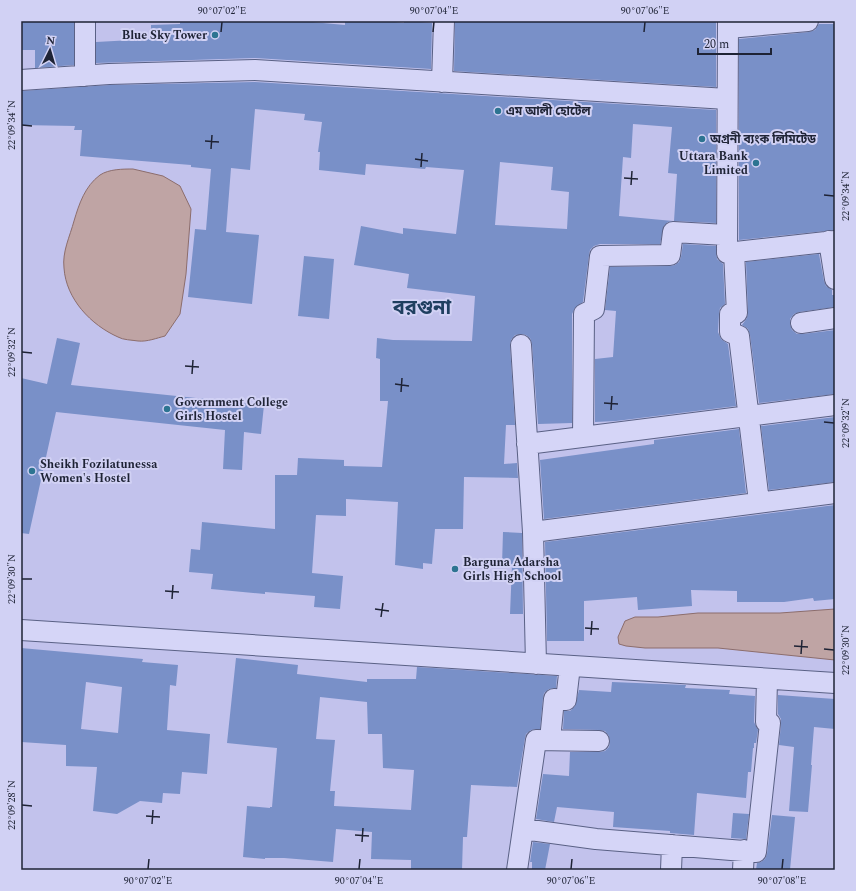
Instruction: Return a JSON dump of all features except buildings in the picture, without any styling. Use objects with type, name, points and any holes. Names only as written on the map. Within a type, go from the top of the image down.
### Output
[{"type":"street","points":[[85,21],[85,76]]},
{"type":"street","points":[[442,82],[444,21]]},
{"type":"street","points":[[759,502],[738,336],[730,332],[730,314],[737,313],[730,243],[727,99],[728,24],[808,21]]},
{"type":"street","points":[[21,80],[85,76],[255,70],[727,99]]},
{"type":"street","points":[[583,437],[584,314],[594,309],[600,256],[670,254],[674,232],[730,243],[832,241],[835,279]]},
{"type":"street","points":[[801,323],[835,318]]},
{"type":"street","points":[[521,345],[533,532],[536,664]]},
{"type":"street","points":[[527,444],[835,405]]},
{"type":"street","points":[[533,532],[759,502],[835,494]]},
{"type":"street","points":[[21,630],[835,683]]},
{"type":"street","points":[[550,740],[554,699],[566,700],[570,666]]},
{"type":"street","points":[[523,829],[596,839],[756,852],[770,723],[766,722],[767,679]]},
{"type":"street","points":[[517,870],[536,740],[599,741]]},
{"type":"street","points":[[671,870],[672,845]]},
{"type":"street","points":[[743,870],[744,850]]},
{"type":"shaded area","points":[[133,169],[163,176],[180,186],[191,209],[186,274],[180,314],[165,336],[152,340],[141,341],[120,338],[98,326],[82,310],[69,290],[64,268],[64,256],[78,208],[90,184],[100,175],[108,172]]},
{"type":"shaded area","points":[[835,609],[835,660],[718,648],[645,648],[619,644],[618,637],[625,621],[635,617],[658,617],[698,613],[780,613]]},
{"type":"place","name":"Blue Sky Tower","points":[[215,35]]},
{"type":"place","name":"এম আলী হোটেল","points":[[498,111]]},
{"type":"place","name":"অগ্রনী ব্যংক লিমিটেড","points":[[702,139]]},
{"type":"place","name":"Uttara Bank Limited","points":[[756,163]]},
{"type":"place","name":"Government College Girls Hostel","points":[[167,409]]},
{"type":"place","name":"Sheikh Fozilatunessa Women's Hostel","points":[[32,471]]},
{"type":"place","name":"Barguna Adarsha Girls High School","points":[[455,569]]},
{"type":"district","name":"বরগুনা","points":[[422,307]]}]
